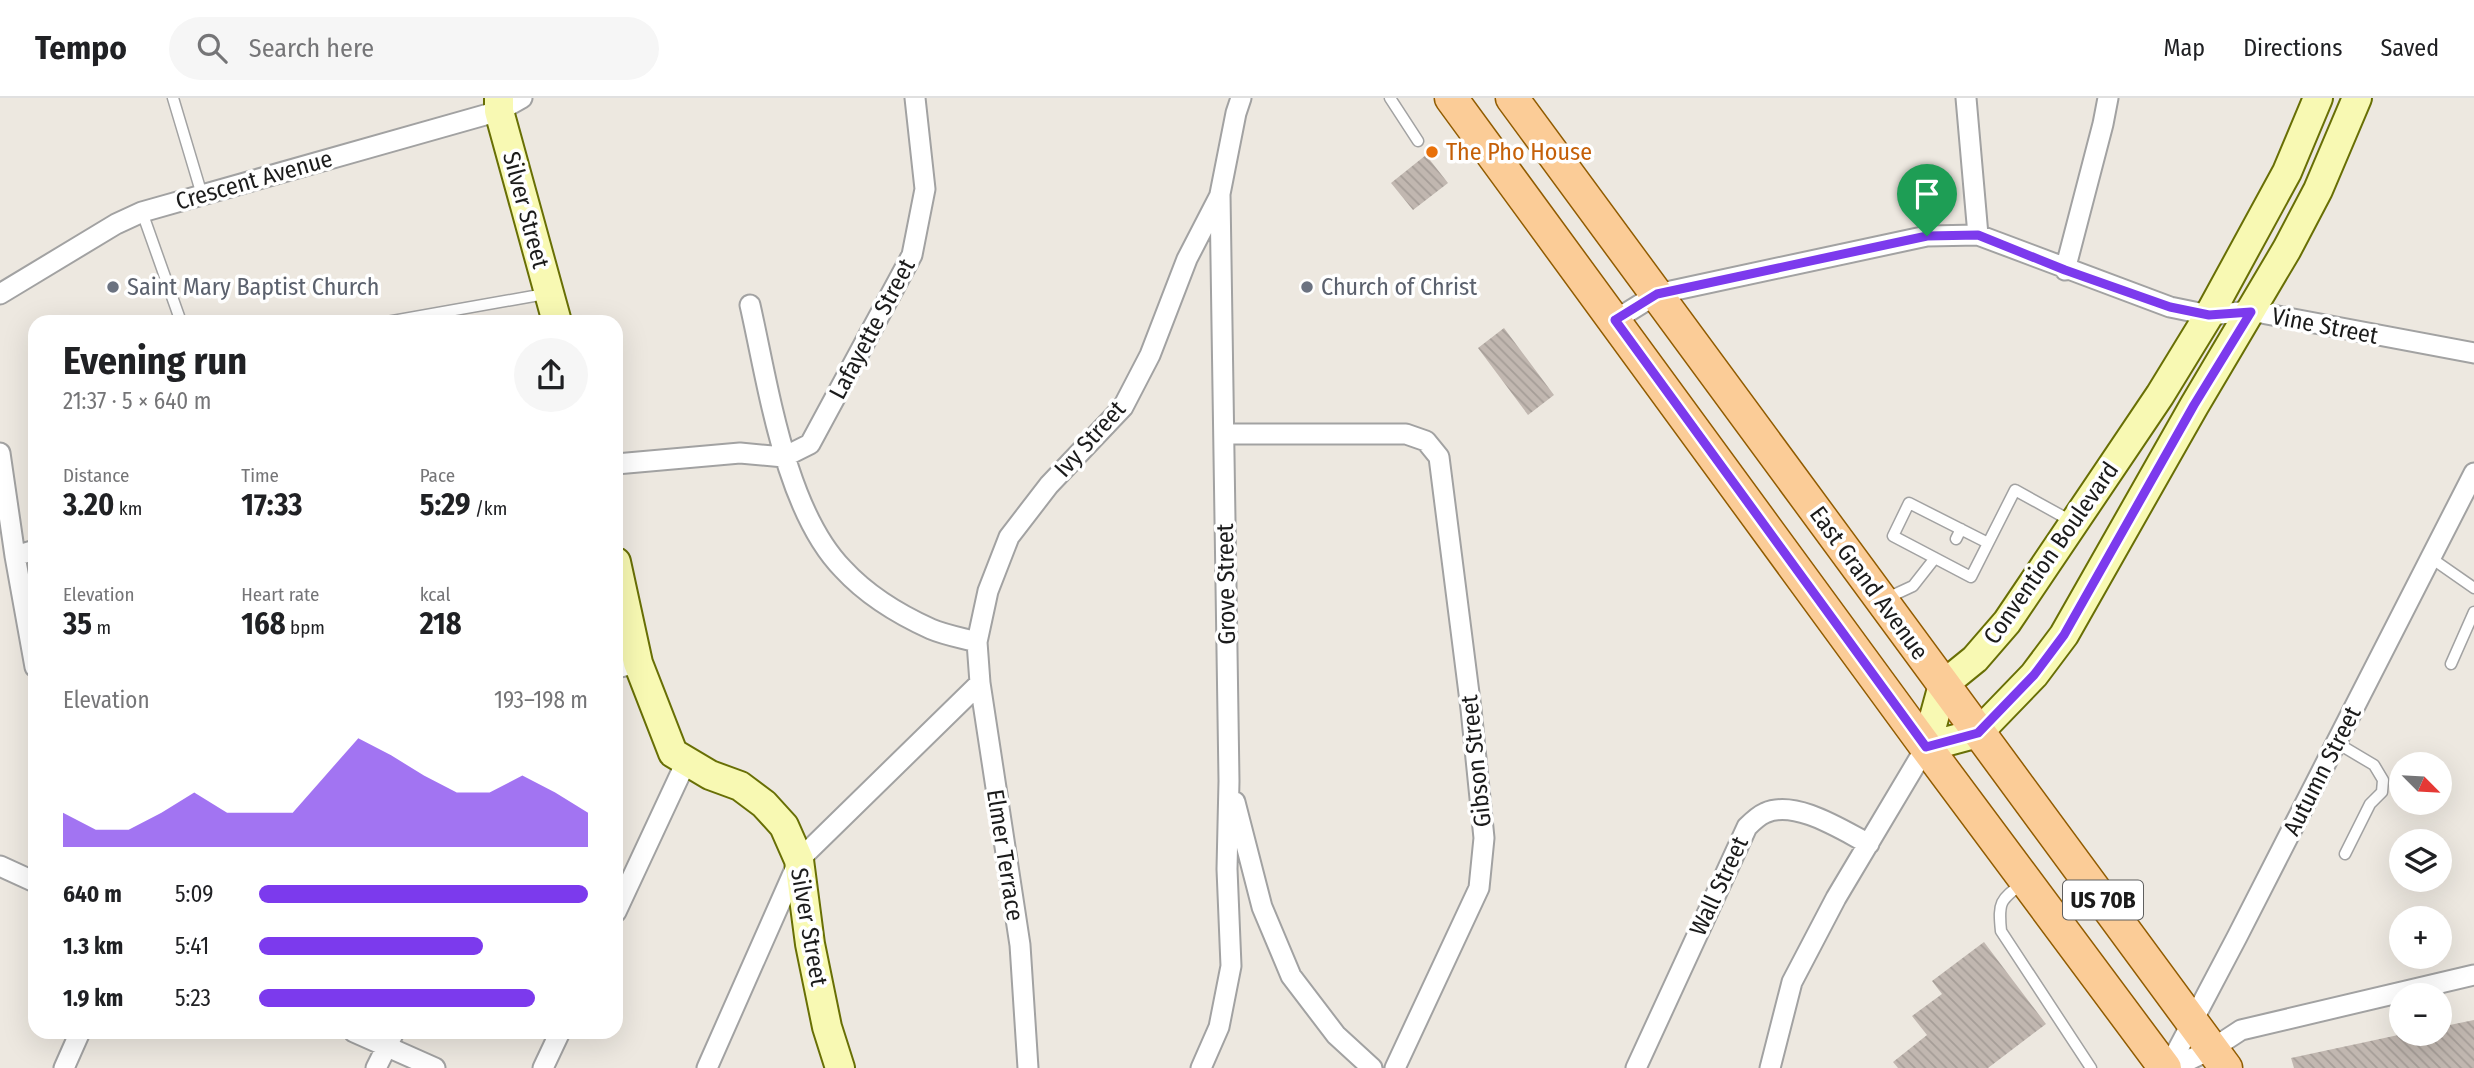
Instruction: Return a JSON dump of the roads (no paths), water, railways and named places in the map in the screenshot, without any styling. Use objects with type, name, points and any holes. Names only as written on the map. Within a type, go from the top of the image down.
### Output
[{"type":"main road","name":"East Grand Avenue","points":[[1451,98],[1926,747],[2169,1068]]},
{"type":"main road","name":"East Grand Avenue","points":[[1512,98],[2219,1059]]},
{"type":"street","name":"Lafayette Street","points":[[783,457],[810,444],[912,255],[925,189],[915,98]]},
{"type":"street","name":"Grove Street","points":[[1201,1068],[1219,1027],[1231,966],[1227,869],[1220,194],[1241,98]]},
{"type":"street","points":[[1966,98],[1978,235]]},
{"type":"street","points":[[2065,270],[2108,98]]},
{"type":"street","name":"Convention Boulevard","points":[[1943,685],[1975,659],[2007,622],[2160,395],[2209,315],[2287,172],[2319,98]]},
{"type":"street","name":"Convention Boulevard","points":[[1978,733],[2034,675],[2064,635],[2194,405],[2287,249],[2318,190],[2357,98]]},
{"type":"street","name":"Crescent Avenue","points":[[0,294],[116,224],[142,212],[507,102]]},
{"type":"street","name":"Silver Street","points":[[507,102],[555,315]]},
{"type":"street","name":"Ivy Street","points":[[977,642],[988,591],[1009,537],[1049,485],[1123,407],[1150,355],[1187,259],[1220,194]]},
{"type":"street","name":"Vine Street","points":[[1615,320],[1657,294],[1927,236],[1978,235],[2065,270],[2170,307],[2209,315],[2251,312],[2474,353]]},
{"type":"street","points":[[750,305],[783,457],[815,529],[842,569],[883,602],[932,629],[977,642]]},
{"type":"street","name":"Gibson Street","points":[[1224,434],[1406,434],[1426,441],[1439,457],[1471,709],[1484,838],[1479,888],[1395,1068]]},
{"type":"street","points":[[0,453],[28,628]]},
{"type":"street","points":[[623,463],[740,453],[783,457]]},
{"type":"street","name":"Autumn Street","points":[[2169,1068],[2474,473]]},
{"type":"street","points":[[15,556],[28,552]]},
{"type":"street","name":"Silver Street","points":[[623,628],[627,666],[673,753],[710,775],[740,786],[764,804],[784,826],[799,860],[810,944],[827,1027],[840,1068]]},
{"type":"street","name":"Elmer Terrace","points":[[977,642],[980,683],[1020,945],[1028,1068]]},
{"type":"street","points":[[707,1068],[799,860],[980,683]]},
{"type":"street","points":[[1770,1068],[1792,982],[1836,898],[1926,747],[1943,685]]},
{"type":"street","points":[[1926,747],[1978,733]]},
{"type":"street","points":[[623,897],[686,762]]},
{"type":"street","points":[[1228,781],[1262,907],[1291,976],[1336,1035],[1372,1068]]},
{"type":"street","name":"Wall Street","points":[[1636,1068],[1747,827],[1765,812],[1792,809],[1869,844]]},
{"type":"street","points":[[0,866],[28,879]]},
{"type":"street","points":[[2169,1068],[2219,1059],[2241,1030],[2474,975]]},
{"type":"street","points":[[64,1068],[77,1039]]},
{"type":"street","points":[[543,1068],[556,1039]]},
{"type":"street","points":[[376,1068],[390,1040],[435,1068]]},
{"type":"lane","points":[[173,98],[202,195]]},
{"type":"lane","points":[[1390,98],[1418,141]]},
{"type":"lane","points":[[142,212],[179,315]]},
{"type":"lane","points":[[428,315],[549,294]]},
{"type":"lane","points":[[1988,543],[1958,534],[1909,503],[1893,537],[1924,549],[1971,577],[2015,490],[2074,523]]},
{"type":"lane","points":[[2431,558],[2474,588]]},
{"type":"lane","points":[[1882,600],[1913,586],[1942,559]]},
{"type":"lane","points":[[2451,664],[2474,612]]},
{"type":"lane","points":[[2337,743],[2374,765],[2383,780],[2382,792],[2370,804],[2345,854]]},
{"type":"lane","points":[[2026,881],[2003,898],[1999,910],[2001,931],[2091,1068]]},
{"type":"place","name":"The Pho House","points":[[1432,152]]},
{"type":"place","name":"Saint Mary Baptist Church","points":[[113,287]]},
{"type":"place","name":"Church of Christ","points":[[1307,287]]}]
